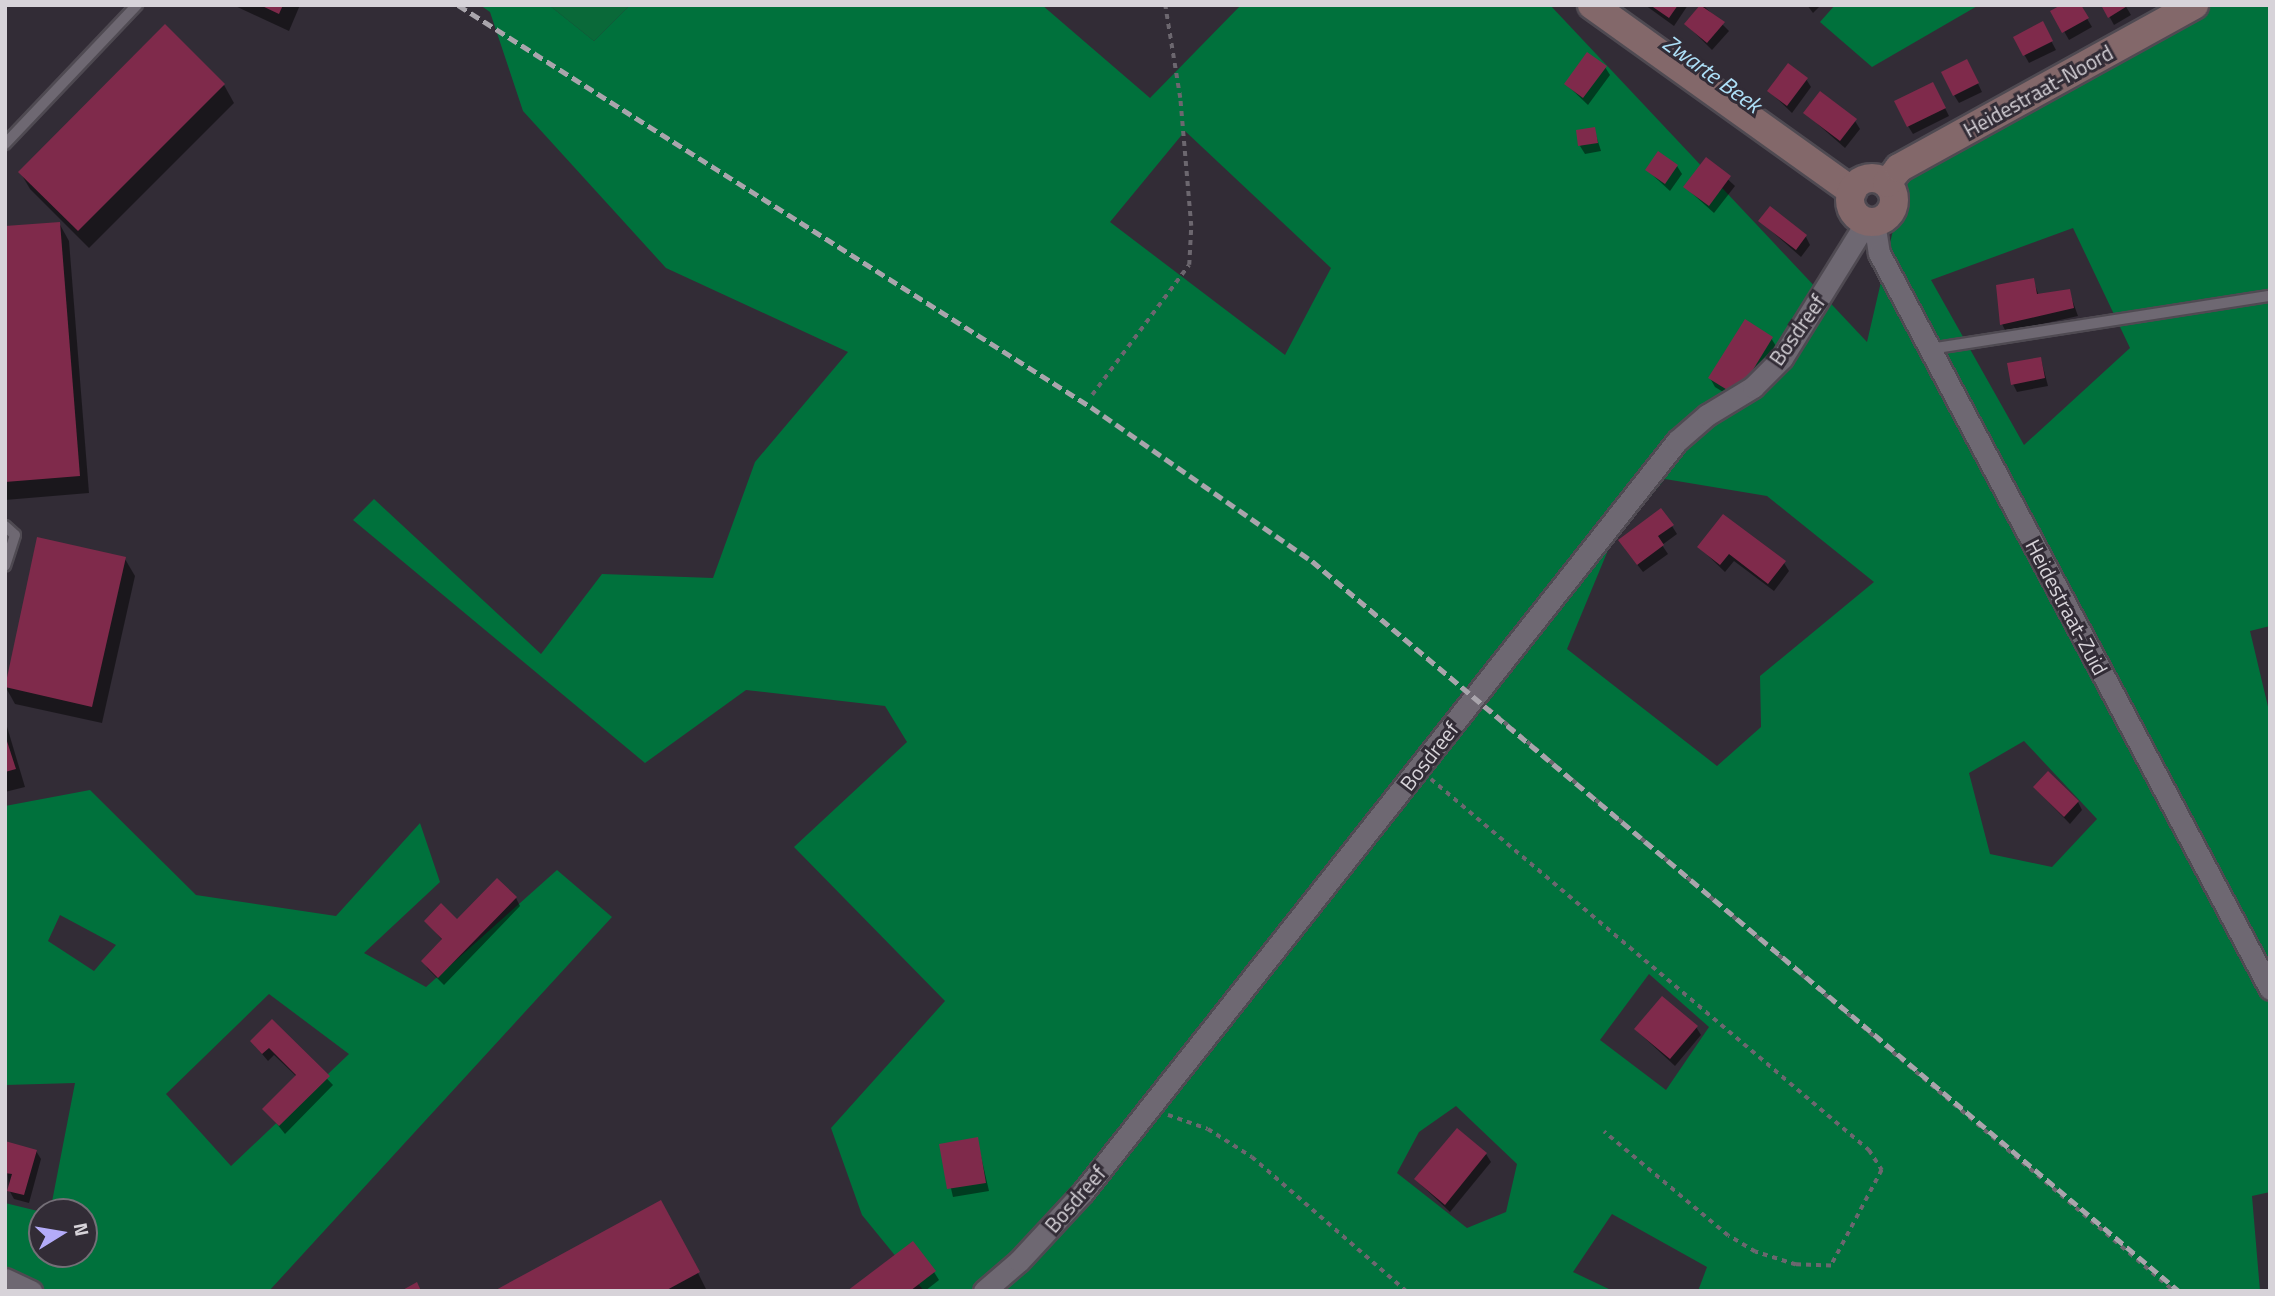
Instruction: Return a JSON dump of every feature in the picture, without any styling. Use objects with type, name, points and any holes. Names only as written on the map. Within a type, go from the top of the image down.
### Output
[{"type":"street","points":[[1592,5],[1852,191],[1856,215],[1870,221],[1886,217],[1893,207],[1894,194],[1887,183],[1868,178],[1852,191]]},
{"type":"street","name":"Heidestraat-Noord","points":[[1887,183],[1899,168],[2194,5]]},
{"type":"street","name":"Heidestraat-Zuid","points":[[1870,221],[1879,253],[2270,989]]},
{"type":"street","name":"Bosdreef","points":[[984,1291],[1047,1233],[1150,1109],[1677,441],[1707,415],[1753,387],[1782,358],[1870,221]]},
{"type":"street","points":[[5,1279],[31,1291]]},
{"type":"lane","points":[[5,144],[137,5]]},
{"type":"lane","points":[[1930,349],[2270,296]]},
{"type":"lane","points":[[5,526],[15,535],[5,565]]},
{"type":"path","points":[[1092,395],[1189,265],[1191,226],[1180,98],[1165,5]]},
{"type":"path","points":[[1474,697],[2174,1291]]},
{"type":"path","points":[[1419,769],[1869,1150],[1882,1170],[1831,1266],[1796,1265],[1755,1252],[1728,1236],[1604,1132]]},
{"type":"path","points":[[1150,1109],[1209,1129],[1252,1157],[1406,1291]]},
{"type":"green space","points":[[480,5],[549,5],[594,41],[630,5],[1042,5],[1150,98],[1241,5],[1550,5],[1867,342],[1904,183],[2213,5],[2270,5],[2270,626],[2250,631],[2270,715],[2270,1192],[2252,1196],[2260,1291],[1698,1291],[1707,1267],[1612,1214],[1573,1272],[1613,1291],[924,1291],[862,1215],[831,1128],[945,1001],[794,847],[907,742],[885,706],[746,690],[645,763],[353,520],[374,499],[541,654],[602,574],[713,578],[755,462],[848,352],[666,268],[523,111],[490,12]],"holes":[[[1185,131],[1331,268],[1285,355],[1110,222]],[[2073,228],[2130,348],[2024,445],[1931,280]],[[1665,479],[1767,496],[1874,582],[1760,676],[1761,727],[1717,766],[1567,649],[1611,543]],[[2024,741],[2097,819],[2052,867],[1990,854],[1969,773]],[[1649,974],[1709,1027],[1666,1090],[1600,1040]],[[1456,1106],[1517,1164],[1506,1212],[1467,1228],[1397,1173],[1419,1132]]]},
{"type":"green space","points":[[549,5],[630,5],[594,41]]},
{"type":"green space","points":[[1835,5],[1979,5],[1872,67],[1820,22]]},
{"type":"green space","points":[[90,790],[196,895],[336,916],[420,823],[440,882],[364,953],[426,987],[557,870],[612,917],[269,1291],[5,1291],[5,1203],[28,1209],[28,1268],[98,1268],[98,1198],[53,1198],[75,1083],[5,1085],[5,806]],"holes":[[[60,915],[116,945],[94,971],[48,941]],[[269,994],[349,1054],[231,1166],[166,1094]]]},
{"type":"building","points":[[260,5],[283,5],[279,14]]},
{"type":"building","points":[[1650,5],[1678,5],[1669,18]]},
{"type":"building","points":[[1700,5],[1725,22],[1707,43],[1684,24]]},
{"type":"building","points":[[2061,5],[2081,5],[2089,18],[2062,33],[2050,11]]},
{"type":"building","points":[[2101,5],[2129,5],[2108,18]]},
{"type":"building","points":[[2043,21],[2053,41],[2023,56],[2013,37]]},
{"type":"building","points":[[165,24],[225,84],[78,231],[18,172]]},
{"type":"building","points":[[1587,52],[1607,66],[1583,98],[1564,84]]},
{"type":"building","points":[[1967,59],[1979,83],[1953,96],[1941,72]]},
{"type":"building","points":[[1788,63],[1808,78],[1787,106],[1767,91]]},
{"type":"building","points":[[1933,82],[1946,108],[1907,127],[1894,101]]},
{"type":"building","points":[[1820,91],[1857,119],[1840,141],[1803,113]]},
{"type":"building","points":[[1595,127],[1598,143],[1578,146],[1576,130]]},
{"type":"building","points":[[1658,151],[1678,165],[1665,184],[1645,170]]},
{"type":"building","points":[[1706,157],[1731,176],[1709,206],[1683,187]]},
{"type":"building","points":[[1770,206],[1807,235],[1796,250],[1758,221]]},
{"type":"building","points":[[60,222],[80,476],[5,482],[5,226]]},
{"type":"building","points":[[2034,278],[2037,294],[2070,289],[2074,308],[2000,325],[1996,285]]},
{"type":"building","points":[[1745,319],[1773,337],[1737,396],[1708,378]]},
{"type":"building","points":[[2041,357],[2045,378],[2011,385],[2007,363]]},
{"type":"building","points":[[1661,508],[1674,525],[1658,536],[1664,545],[1637,565],[1618,540]]},
{"type":"building","points":[[1723,514],[1786,561],[1768,584],[1729,554],[1720,565],[1697,547]]},
{"type":"building","points":[[37,537],[126,557],[92,707],[5,687]]},
{"type":"building","points":[[5,735],[16,769],[5,772]]},
{"type":"building","points":[[2048,771],[2079,801],[2064,817],[2033,787]]},
{"type":"building","points":[[497,878],[517,897],[438,978],[421,961],[442,939],[424,921],[441,903],[457,919]]},
{"type":"building","points":[[1662,996],[1698,1026],[1670,1059],[1634,1029]]},
{"type":"building","points":[[272,1019],[330,1076],[279,1126],[262,1109],[296,1075],[269,1048],[262,1054],[250,1041]]},
{"type":"building","points":[[1457,1128],[1487,1153],[1445,1205],[1414,1179]]},
{"type":"building","points":[[978,1137],[986,1183],[947,1189],[939,1144]]},
{"type":"building","points":[[5,1141],[37,1150],[24,1195],[7,1191],[12,1174],[5,1173]]},
{"type":"building","points":[[661,1200],[700,1272],[665,1291],[494,1291]]},
{"type":"building","points":[[913,1241],[936,1271],[910,1291],[847,1291]]},
{"type":"building","points":[[417,1282],[421,1291],[401,1291]]},
{"type":"railway","points":[[458,5],[1091,407],[1312,561],[2179,1291]]},
{"type":"water label","name":"Zwarte Beek","points":[[1712,74]]}]
